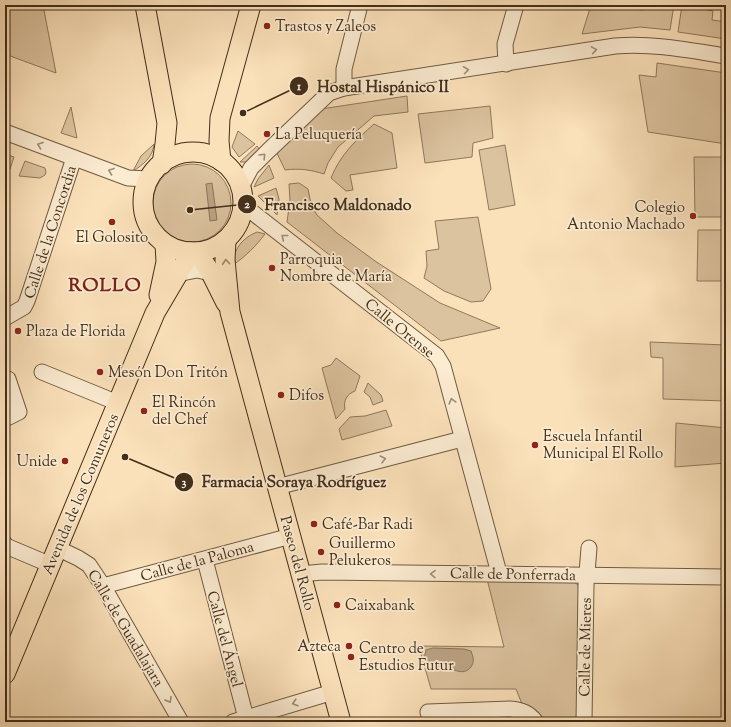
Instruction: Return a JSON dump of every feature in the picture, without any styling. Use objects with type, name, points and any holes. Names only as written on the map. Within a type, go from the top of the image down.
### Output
[{"type":"main road","points":[[145,5],[167,122],[162,164]]},
{"type":"main road","points":[[221,161],[219,141],[220,118],[251,5]]},
{"type":"main road","points":[[193,153],[209,138],[220,118]]},
{"type":"main road","points":[[167,122],[193,153]]},
{"type":"main road","points":[[193,153],[210,155],[221,161],[233,172],[242,196],[241,218],[235,230],[226,240],[212,248],[194,252],[177,250],[165,244],[154,234],[147,221],[144,207],[144,193],[149,179],[162,164],[174,156],[193,153]]},
{"type":"main road","name":"Paseo del Rollo","points":[[226,240],[225,260],[230,312],[341,722]]},
{"type":"main road","name":"Avenida de los Comuneros","points":[[155,313],[166,262],[165,244]]},
{"type":"main road","name":"Avenida de los Comuneros","points":[[5,674],[155,313],[177,274],[194,252]]},
{"type":"main road","name":"Paseo del Rollo","points":[[194,252],[211,273],[230,312]]},
{"type":"street","points":[[344,88],[344,69],[360,5]]},
{"type":"street","points":[[506,64],[505,44],[516,5]]},
{"type":"street","points":[[242,196],[251,168],[329,93],[344,88],[615,46],[638,44],[726,56]]},
{"type":"street","points":[[5,132],[128,178],[149,179]]},
{"type":"street","name":"Calle de la Concordia","points":[[5,318],[24,308],[74,158]]},
{"type":"street","name":"Calle Orense","points":[[242,196],[437,356],[443,366],[500,573]]},
{"type":"street","points":[[177,274],[197,270],[211,273]]},
{"type":"street","points":[[42,372],[118,403]]},
{"type":"street","points":[[5,419],[19,412],[8,379]]},
{"type":"street","points":[[277,487],[462,439]]},
{"type":"street","name":"Calle de la Paloma","points":[[103,586],[291,536]]},
{"type":"street","name":"Calle de Guadalajara","points":[[5,544],[6,546],[54,557],[78,558],[89,565],[103,586],[181,722]]},
{"type":"street","name":"Calle de Mieres","points":[[584,722],[586,575],[589,548]]},
{"type":"street","name":"Calle del Ángel","points":[[205,560],[240,720]]},
{"type":"street","name":"Calle de Ponferrada","points":[[301,574],[322,572],[500,573],[726,577]]},
{"type":"street","points":[[240,720],[333,692]]},
{"type":"street","points":[[430,717],[477,716],[510,709],[519,710],[530,715],[536,722]]},
{"type":"shaded area","points":[[17,5],[43,5],[56,73],[5,54],[5,11]]},
{"type":"shaded area","points":[[591,5],[623,5],[623,7],[642,10],[642,5],[674,5],[670,30],[640,27],[582,34]]},
{"type":"shaded area","points":[[682,5],[713,11],[712,20],[726,22],[726,39],[678,32]]},
{"type":"shaded area","points":[[657,63],[726,73],[726,144],[648,132],[639,75],[656,77]]},
{"type":"shaded area","points":[[407,96],[408,112],[374,116],[338,147],[328,163],[324,174],[315,171],[296,169],[285,170],[276,151],[321,109]]},
{"type":"shaded area","points":[[490,106],[493,138],[473,143],[472,157],[425,163],[418,114]]},
{"type":"shaded area","points":[[71,107],[77,138],[61,133]]},
{"type":"shaded area","points":[[374,124],[392,133],[397,168],[350,175],[353,190],[346,191],[331,178],[344,155]]},
{"type":"shaded area","points":[[238,131],[255,144],[239,157],[232,147]]},
{"type":"shaded area","points":[[154,144],[150,157],[133,171],[141,156]]},
{"type":"shaded area","points":[[505,145],[515,205],[489,210],[479,150]]},
{"type":"shaded area","points":[[257,146],[260,150],[247,162],[240,162]]},
{"type":"shaded area","points":[[5,154],[14,157],[10,169],[5,172]]},
{"type":"shaded area","points":[[694,157],[726,157],[726,217],[695,217]]},
{"type":"shaded area","points":[[25,161],[45,168],[45,175],[40,178],[19,176]]},
{"type":"shaded area","points":[[184,164],[200,164],[214,170],[225,181],[231,195],[231,211],[225,225],[214,236],[200,242],[184,242],[170,236],[159,225],[153,211],[153,195],[159,181],[170,170]]},
{"type":"shaded area","points":[[269,165],[274,178],[254,187],[258,179]]},
{"type":"shaded area","points":[[212,183],[217,220],[210,221],[206,184]]},
{"type":"shaded area","points":[[299,183],[308,189],[311,204],[317,215],[337,233],[375,261],[440,303],[500,328],[441,341],[287,222],[290,200],[289,184]]},
{"type":"shaded area","points":[[276,188],[279,199],[277,215],[258,196]]},
{"type":"shaded area","points":[[478,217],[491,289],[483,301],[471,302],[444,291],[424,278],[427,266],[426,251],[439,249],[435,221]]},
{"type":"shaded area","points":[[698,230],[726,230],[726,281],[697,281]]},
{"type":"shaded area","points":[[257,232],[265,234],[250,251],[233,265],[233,260],[239,245]]},
{"type":"shaded area","points":[[650,342],[726,345],[726,401],[663,399],[663,358],[651,357]]},
{"type":"shaded area","points":[[336,358],[360,376],[355,391],[346,398],[345,409],[336,419],[322,368],[331,365]]},
{"type":"shaded area","points":[[368,383],[381,395],[383,401],[373,405],[370,397],[364,392]]},
{"type":"shaded area","points":[[386,410],[392,426],[342,440],[339,429],[350,417],[365,416]]},
{"type":"shaded area","points":[[676,423],[726,428],[726,463],[675,467]]},
{"type":"shaded area","points":[[487,579],[574,582],[578,585],[580,589],[577,722],[542,722],[530,706],[522,704],[516,689],[431,689],[425,668],[420,662],[422,652],[421,646],[504,647]]},
{"type":"shaded area","points":[[433,648],[464,649],[471,651],[473,663],[468,670],[461,672],[442,667],[431,668],[425,662],[425,656],[426,650]]},
{"type":"place","name":"Trastos y Zaleos","points":[[267,26]]},
{"type":"place","name":"Hostal Hispánico II","points":[[243,113]]},
{"type":"place","name":"La Peluquería","points":[[267,134]]},
{"type":"place","name":"Francisco Maldonado","points":[[190,210]]},
{"type":"place","name":"Colegio Antonio Machado","points":[[693,216]]},
{"type":"place","name":"El Golosito","points":[[112,222]]},
{"type":"place","name":"Parroquia Nombre de María","points":[[272,268]]},
{"type":"place","name":"Plaza de Florida","points":[[18,331]]},
{"type":"place","name":"Mesón Don Tritón","points":[[100,372]]},
{"type":"place","name":"Difos","points":[[281,395]]},
{"type":"place","name":"El Rincón del Chef","points":[[144,411]]},
{"type":"place","name":"Escuela Infantil Municipal El Rollo","points":[[535,445]]},
{"type":"place","name":"Farmacia Soraya Rodríguez","points":[[125,457]]},
{"type":"place","name":"Unide","points":[[65,461]]},
{"type":"place","name":"Café-Bar Radi","points":[[314,524]]},
{"type":"place","name":"Guillermo Pelukeros","points":[[321,552]]},
{"type":"place","name":"Caixabank","points":[[337,605]]},
{"type":"place","name":"Azteca","points":[[349,646]]},
{"type":"place","name":"Centro de Estudios Futur","points":[[351,657]]},
{"type":"district","name":"ROLLO","points":[[105,284]]}]
